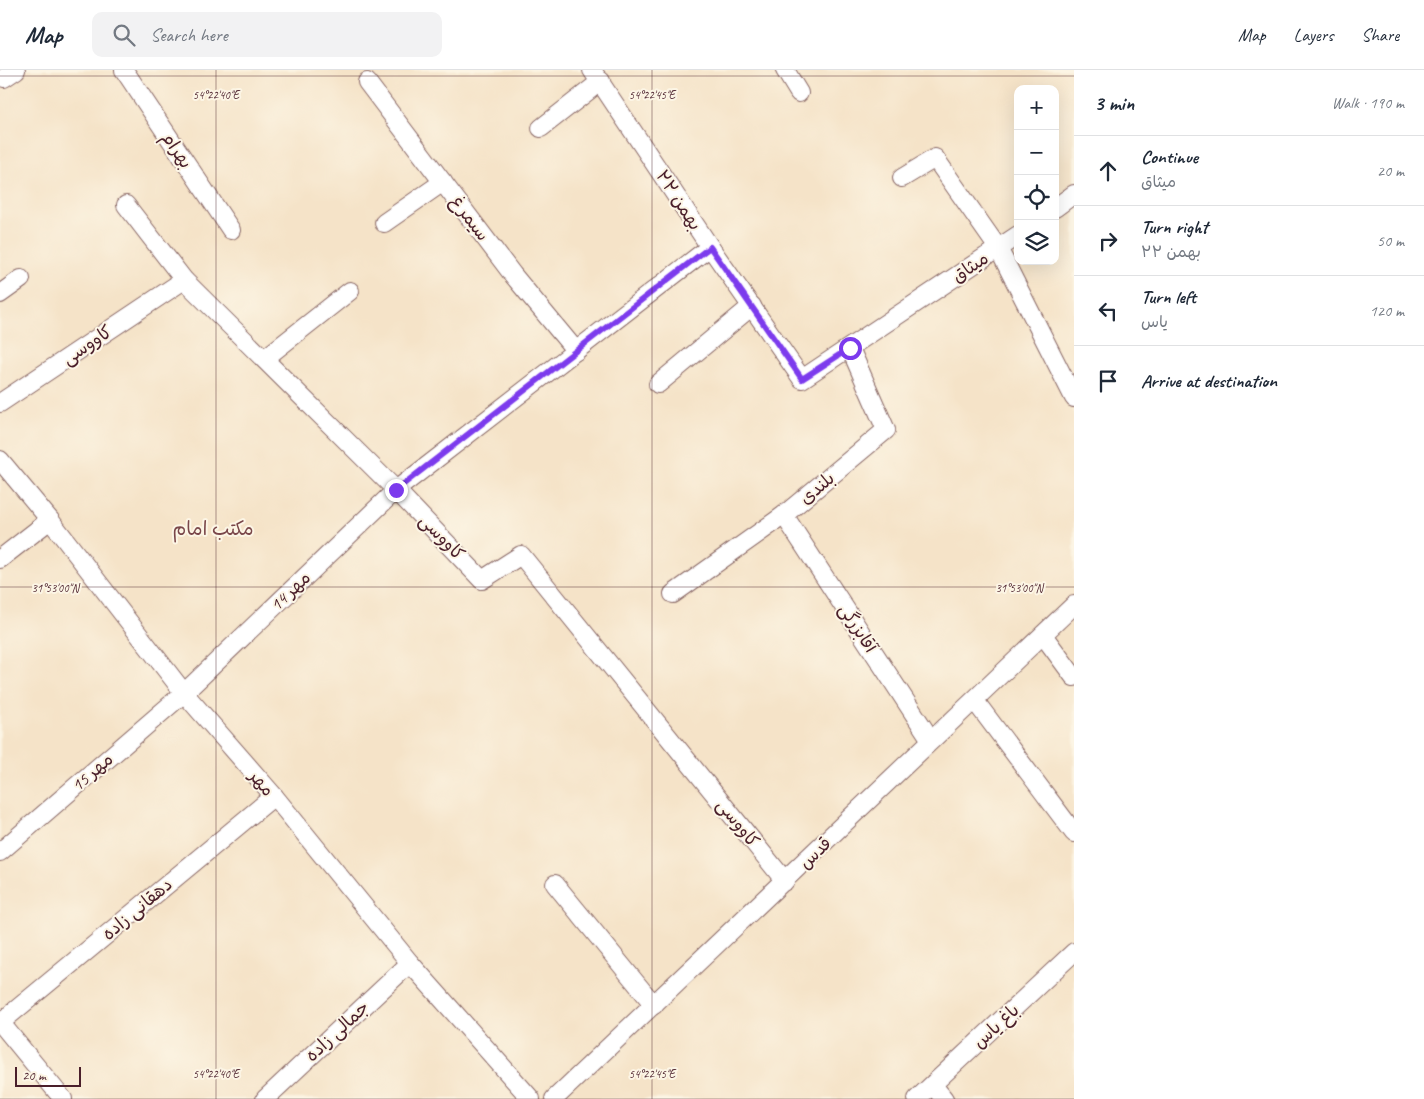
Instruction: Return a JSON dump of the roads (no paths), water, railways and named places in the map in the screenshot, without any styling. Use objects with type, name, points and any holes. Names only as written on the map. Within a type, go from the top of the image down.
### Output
[{"type":"street","name":"بهرام","points":[[124,70],[231,230]]},
{"type":"street","points":[[785,70],[799,93]]},
{"type":"street","points":[[541,128],[597,75]]},
{"type":"street","name":"۲۲ بهمن","points":[[597,75],[710,247],[802,379]]},
{"type":"street","name":"سیمرغ","points":[[367,82],[513,275],[576,351]]},
{"type":"street","points":[[902,178],[935,158],[998,248],[1014,238]]},
{"type":"street","points":[[384,223],[442,182]]},
{"type":"street","points":[[1059,205],[1074,194]]},
{"type":"street","points":[[126,205],[184,280]]},
{"type":"street","name":"مهر 14","points":[[184,692],[396,490],[710,247]]},
{"type":"street","name":"میثاق","points":[[802,379],[998,248],[1074,398]]},
{"type":"street","points":[[0,294],[21,279]]},
{"type":"street","name":"کاووسی","points":[[0,404],[184,280],[396,490],[482,580],[521,555],[785,881]]},
{"type":"street","points":[[264,359],[350,291]]},
{"type":"street","points":[[658,384],[752,306]]},
{"type":"street","name":"بلندی","points":[[672,594],[784,515],[886,430],[850,348]]},
{"type":"street","name":"مهر","points":[[0,460],[50,520],[184,692],[274,796],[410,963],[531,1099]]},
{"type":"street","name":"آقابزرگی","points":[[784,515],[931,740]]},
{"type":"street","points":[[0,559],[50,520]]},
{"type":"street","name":"قدس","points":[[554,1099],[1074,605]]},
{"type":"street","points":[[1043,636],[1074,677]]},
{"type":"street","name":"مهر 15","points":[[0,852],[184,692]]},
{"type":"street","points":[[975,701],[1074,833]]},
{"type":"street","name":"دهقانی زاده","points":[[0,1022],[274,796]]},
{"type":"street","points":[[555,884],[654,1005]]},
{"type":"street","name":"باغ یاس","points":[[917,1099],[1074,952]]},
{"type":"street","name":"جمالی زاده","points":[[265,1099],[410,963]]},
{"type":"street","points":[[0,1022],[63,1099]]},
{"type":"street","points":[[933,1085],[944,1099]]},
{"type":"district","name":"مکتب امام","points":[[213,528]]}]
